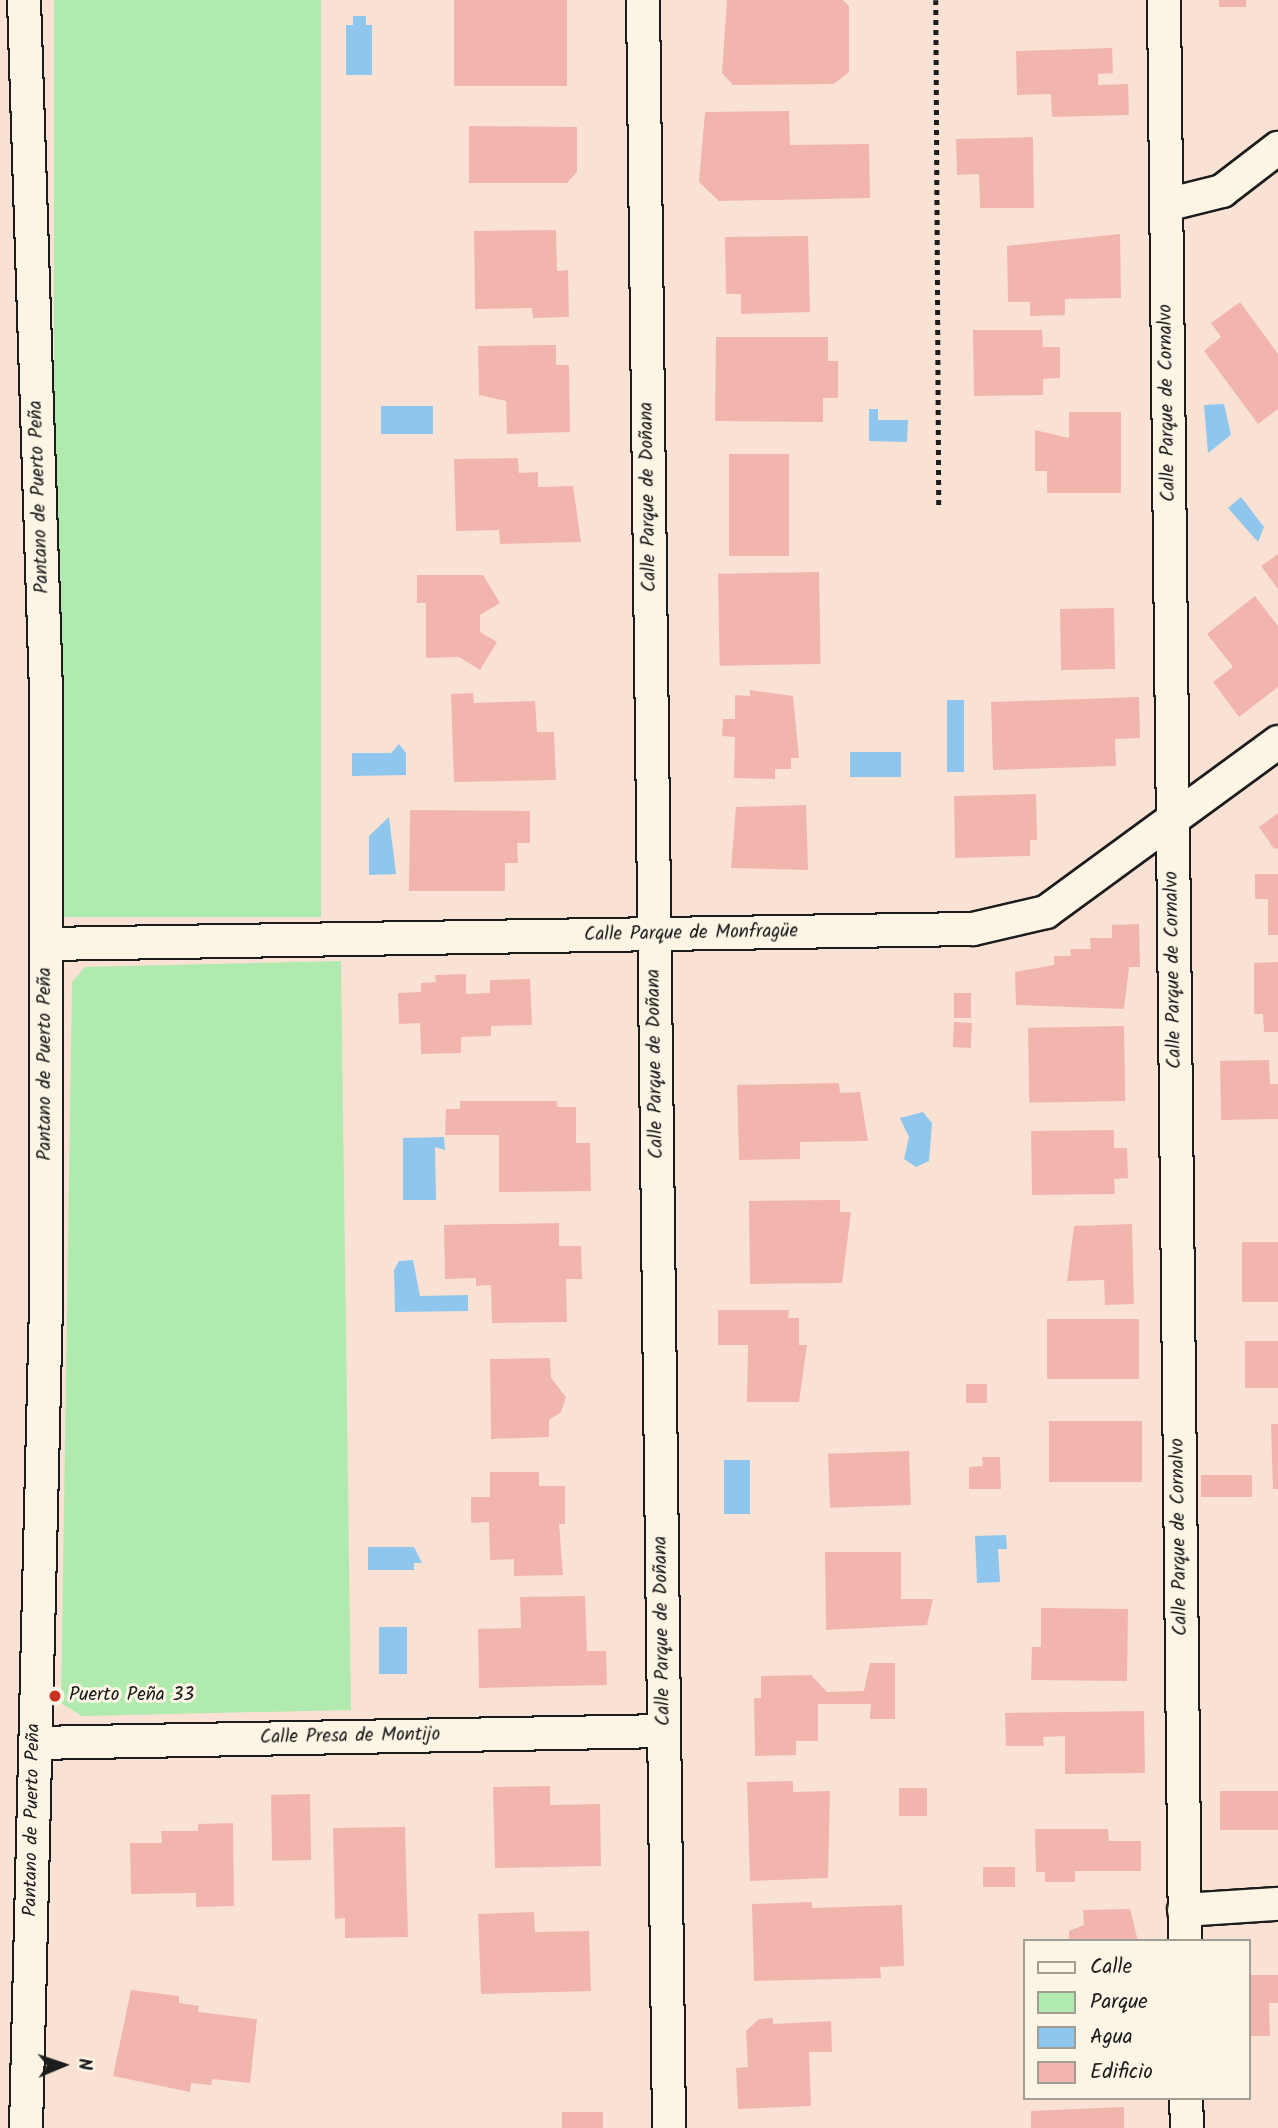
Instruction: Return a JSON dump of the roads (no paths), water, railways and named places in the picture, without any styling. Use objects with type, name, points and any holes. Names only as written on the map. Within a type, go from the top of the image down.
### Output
[{"type":"street","name":"Pantano de Puerto Peña","points":[[24,0],[46,693],[46,944],[35,1743],[26,2128]]},
{"type":"street","name":"Calle Parque de Doñana","points":[[643,0],[669,2128]]},
{"type":"street","name":"Calle Parque de Cornalvo","points":[[1164,0],[1184,1925]]},
{"type":"street","points":[[1166,205],[1222,191],[1278,148]]},
{"type":"street","name":"Calle Parque de Monfragüe","points":[[46,944],[973,929],[1046,912],[1173,822],[1278,742]]},
{"type":"street","name":"Calle Presa de Montijo","points":[[35,1743],[664,1731]]},
{"type":"street","points":[[1184,1925],[1278,1905]]},
{"type":"street","points":[[1186,2100],[1187,2128]]},
{"type":"water","points":[[353,16],[366,16],[366,25],[372,25],[372,75],[346,75],[346,25],[353,25]]},
{"type":"water","points":[[1224,404],[1231,435],[1208,453],[1204,405]]},
{"type":"water","points":[[381,406],[433,406],[433,434],[381,434]]},
{"type":"water","points":[[869,409],[878,409],[878,420],[908,420],[907,442],[869,441]]},
{"type":"water","points":[[1241,497],[1264,527],[1258,542],[1228,508]]},
{"type":"water","points":[[947,700],[964,700],[964,772],[947,772]]},
{"type":"water","points":[[399,744],[406,753],[406,775],[352,776],[352,753],[391,753]]},
{"type":"water","points":[[850,752],[901,752],[901,777],[850,777]]},
{"type":"water","points":[[389,817],[396,874],[369,875],[369,836]]},
{"type":"water","points":[[923,1112],[932,1123],[929,1161],[916,1167],[904,1159],[909,1137],[900,1118]]},
{"type":"water","points":[[444,1137],[445,1150],[435,1147],[436,1200],[403,1200],[403,1138]]},
{"type":"water","points":[[413,1260],[420,1296],[468,1295],[468,1311],[395,1312],[394,1270],[399,1261]]},
{"type":"water","points":[[724,1460],[750,1460],[750,1514],[724,1514]]},
{"type":"water","points":[[1006,1535],[1007,1549],[998,1549],[1000,1582],[977,1583],[975,1536]]},
{"type":"water","points":[[368,1547],[414,1547],[422,1563],[414,1563],[414,1570],[368,1570]]},
{"type":"water","points":[[379,1627],[407,1627],[407,1674],[379,1674]]},
{"type":"place","name":"Puerto Peña 33","points":[[55,1696]]}]
